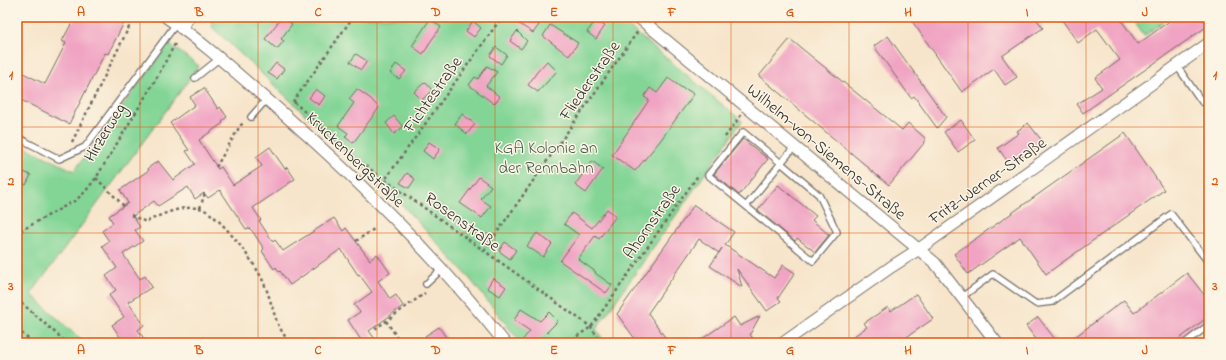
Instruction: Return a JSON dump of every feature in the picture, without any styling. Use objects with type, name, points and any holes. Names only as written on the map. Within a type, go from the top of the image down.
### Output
[{"type":"street","name":"Kruckenbergstraße","points":[[166,17],[220,58],[285,114],[372,196],[442,269],[506,343]]},
{"type":"street","points":[[178,26],[189,17]]},
{"type":"street","name":"Wilhelm-von-Siemens-Straße","points":[[641,19],[935,263],[997,343]]},
{"type":"street","name":"Fritz-Werner-Straße","points":[[783,343],[1209,44]]},
{"type":"lane","points":[[17,137],[59,158],[85,147],[178,26]]},
{"type":"lane","points":[[195,78],[220,58]]},
{"type":"lane","points":[[1178,66],[1202,102]]},
{"type":"lane","points":[[251,117],[266,99]]},
{"type":"lane","points":[[743,132],[781,163],[819,195],[837,232],[814,261],[708,175],[743,132]]},
{"type":"lane","points":[[746,206],[795,146]]},
{"type":"lane","points":[[962,297],[993,274],[1036,304],[1052,302],[1171,214],[1209,263]]},
{"type":"lane","points":[[428,286],[442,269]]},
{"type":"lane","points":[[1185,343],[1209,325]]},
{"type":"path","points":[[66,145],[72,142],[134,17]]},
{"type":"path","points":[[285,114],[353,17]]},
{"type":"path","name":"Fichtestraße","points":[[381,185],[502,17]]},
{"type":"path","name":"Fliederstraße","points":[[484,251],[641,19]]},
{"type":"path","name":"Hirzerweg","points":[[17,236],[22,230],[76,200],[85,192],[96,178],[156,79],[175,44],[178,26]]},
{"type":"path","name":"Rosenstraße","points":[[294,102],[360,162],[591,327],[601,343]]},
{"type":"path","points":[[721,144],[747,107]]},
{"type":"path","points":[[216,167],[240,126],[251,117]]},
{"type":"path","name":"Ahornstraße","points":[[567,343],[591,327],[703,169]]},
{"type":"path","points":[[96,178],[124,206]]},
{"type":"path","points":[[200,208],[205,194]]},
{"type":"path","points":[[131,215],[146,222],[160,215],[178,209],[200,208],[219,221],[236,239],[263,280],[277,323],[289,343]]},
{"type":"path","points":[[356,242],[374,229]]},
{"type":"path","points":[[374,328],[422,296],[428,286]]},
{"type":"path","points":[[17,300],[67,343]]},
{"type":"path","points":[[386,321],[399,343]]},
{"type":"path","points":[[17,329],[33,343]]},
{"type":"green space","name":"KGA Kolonie an der Rennbahn","points":[[211,17],[615,17],[628,26],[742,121],[596,329],[605,343],[521,343],[466,274],[404,207],[212,27]]},
{"type":"green space","points":[[1131,17],[1170,17],[1144,36]]},
{"type":"green space","points":[[169,44],[199,66],[31,294],[84,343],[17,343],[17,143],[74,171]]},
{"type":"building","points":[[75,17],[127,17],[108,54],[105,53],[69,124],[17,98],[17,70],[45,84],[66,43],[62,41]]},
{"type":"building","points":[[282,17],[292,24],[281,39],[284,41],[277,49],[265,39]]},
{"type":"building","points":[[509,17],[529,17],[539,25],[533,33]]},
{"type":"building","points":[[909,17],[1035,17],[1043,28],[1002,56],[1017,77],[1005,85],[994,69],[962,92]]},
{"type":"building","points":[[1060,17],[1119,17],[1138,44],[1175,17],[1209,17],[1209,25],[1083,113],[1077,104],[1102,88],[1095,78],[1120,60],[1097,29],[1078,43]]},
{"type":"building","points":[[430,19],[441,27],[423,54],[412,46]]},
{"type":"building","points":[[596,20],[605,26],[596,39],[587,32]]},
{"type":"building","points":[[473,21],[481,28],[474,37],[466,31]]},
{"type":"building","points":[[550,25],[578,43],[569,56],[543,36]]},
{"type":"building","points":[[517,31],[527,41],[521,49],[510,41]]},
{"type":"building","points":[[888,36],[946,117],[937,128],[914,96],[911,98],[874,46]]},
{"type":"building","points":[[790,39],[902,130],[908,123],[925,138],[925,142],[889,185],[759,76]]},
{"type":"building","points":[[496,47],[507,55],[501,64],[490,56]]},
{"type":"building","points":[[356,54],[367,61],[361,70],[350,62]]},
{"type":"building","points":[[547,61],[557,71],[538,92],[528,85]]},
{"type":"building","points":[[276,63],[284,69],[277,79],[268,73]]},
{"type":"building","points":[[396,64],[406,71],[399,79],[390,73]]},
{"type":"building","points":[[487,66],[497,72],[486,86],[500,97],[494,104],[469,85],[475,77],[478,79]]},
{"type":"building","points":[[668,78],[685,90],[686,89],[694,94],[660,141],[635,171],[612,155],[649,100],[644,97],[650,88],[657,93]]},
{"type":"building","points":[[425,82],[432,90],[422,100],[414,92]]},
{"type":"building","points":[[204,88],[218,109],[220,107],[227,117],[222,121],[223,123],[199,140],[218,169],[221,167],[233,185],[262,166],[256,157],[270,147],[285,169],[287,167],[295,179],[253,208],[261,220],[259,221],[273,242],[275,240],[283,251],[334,218],[343,231],[346,228],[370,260],[377,254],[390,273],[378,281],[390,299],[396,295],[403,306],[369,331],[378,343],[363,343],[348,320],[360,312],[354,305],[372,292],[359,274],[358,275],[341,249],[290,285],[276,267],[274,269],[262,251],[264,249],[253,232],[249,228],[246,229],[220,190],[208,198],[204,193],[195,199],[188,187],[158,206],[154,201],[133,216],[140,227],[135,230],[143,241],[123,254],[140,279],[145,276],[152,287],[128,302],[144,325],[138,330],[147,343],[124,343],[112,325],[124,317],[109,295],[116,290],[106,276],[117,268],[102,246],[109,241],[102,231],[113,223],[109,216],[128,203],[120,190],[149,170],[148,168],[158,161],[173,180],[195,164],[186,151],[189,150],[170,123],[195,105],[190,97]]},
{"type":"building","points":[[316,89],[325,96],[319,105],[309,98]]},
{"type":"building","points":[[357,89],[371,99],[379,108],[353,143],[345,137],[348,133],[338,126],[354,103],[349,99]]},
{"type":"building","points":[[462,114],[475,124],[467,134],[455,124]]},
{"type":"building","points":[[394,116],[403,127],[394,134],[386,123]]},
{"type":"building","points":[[961,120],[975,140],[958,152],[944,132]]},
{"type":"building","points":[[1028,123],[1043,142],[1010,165],[998,148],[1019,133],[1017,131]]},
{"type":"building","points":[[1125,133],[1164,190],[1046,274],[1020,237],[968,274],[954,254]]},
{"type":"building","points":[[743,139],[768,159],[739,195],[714,174]]},
{"type":"building","points":[[429,142],[440,149],[433,159],[423,151]]},
{"type":"building","points":[[592,161],[603,169],[586,193],[575,185]]},
{"type":"building","points":[[21,171],[31,175],[26,185],[17,180]]},
{"type":"building","points":[[407,173],[415,179],[409,188],[400,183]]},
{"type":"building","points":[[479,177],[491,186],[481,199],[491,206],[482,218],[460,203]]},
{"type":"building","points":[[778,185],[816,216],[812,220],[829,235],[815,252],[797,238],[795,241],[758,210]]},
{"type":"building","points":[[694,205],[734,232],[725,245],[774,278],[783,265],[795,273],[778,298],[781,301],[767,311],[737,269],[742,287],[710,266],[719,253],[699,239],[648,313],[669,343],[638,343],[617,314]]},
{"type":"building","points":[[607,209],[616,216],[599,239],[595,236],[578,259],[612,285],[606,293],[560,261],[579,235],[564,224],[572,213],[592,228]]},
{"type":"building","points":[[537,233],[552,244],[543,257],[527,246]]},
{"type":"building","points":[[505,242],[516,250],[510,259],[499,251]]},
{"type":"building","points":[[1187,273],[1209,301],[1209,316],[1174,343],[1067,343],[1124,300],[1134,313]]},
{"type":"building","points":[[493,278],[506,287],[500,296],[487,288]]},
{"type":"building","points":[[916,294],[933,319],[898,343],[844,343],[867,327],[864,323],[888,307],[891,311]]},
{"type":"building","points":[[521,309],[540,321],[549,312],[558,321],[536,343],[520,343],[530,331],[514,320]]},
{"type":"building","points":[[760,316],[750,334],[753,339],[747,343],[696,343],[734,317],[740,326]]},
{"type":"building","points":[[1038,317],[1058,343],[1039,343],[1026,326]]},
{"type":"building","points":[[439,327],[450,343],[430,343],[425,336]]}]
